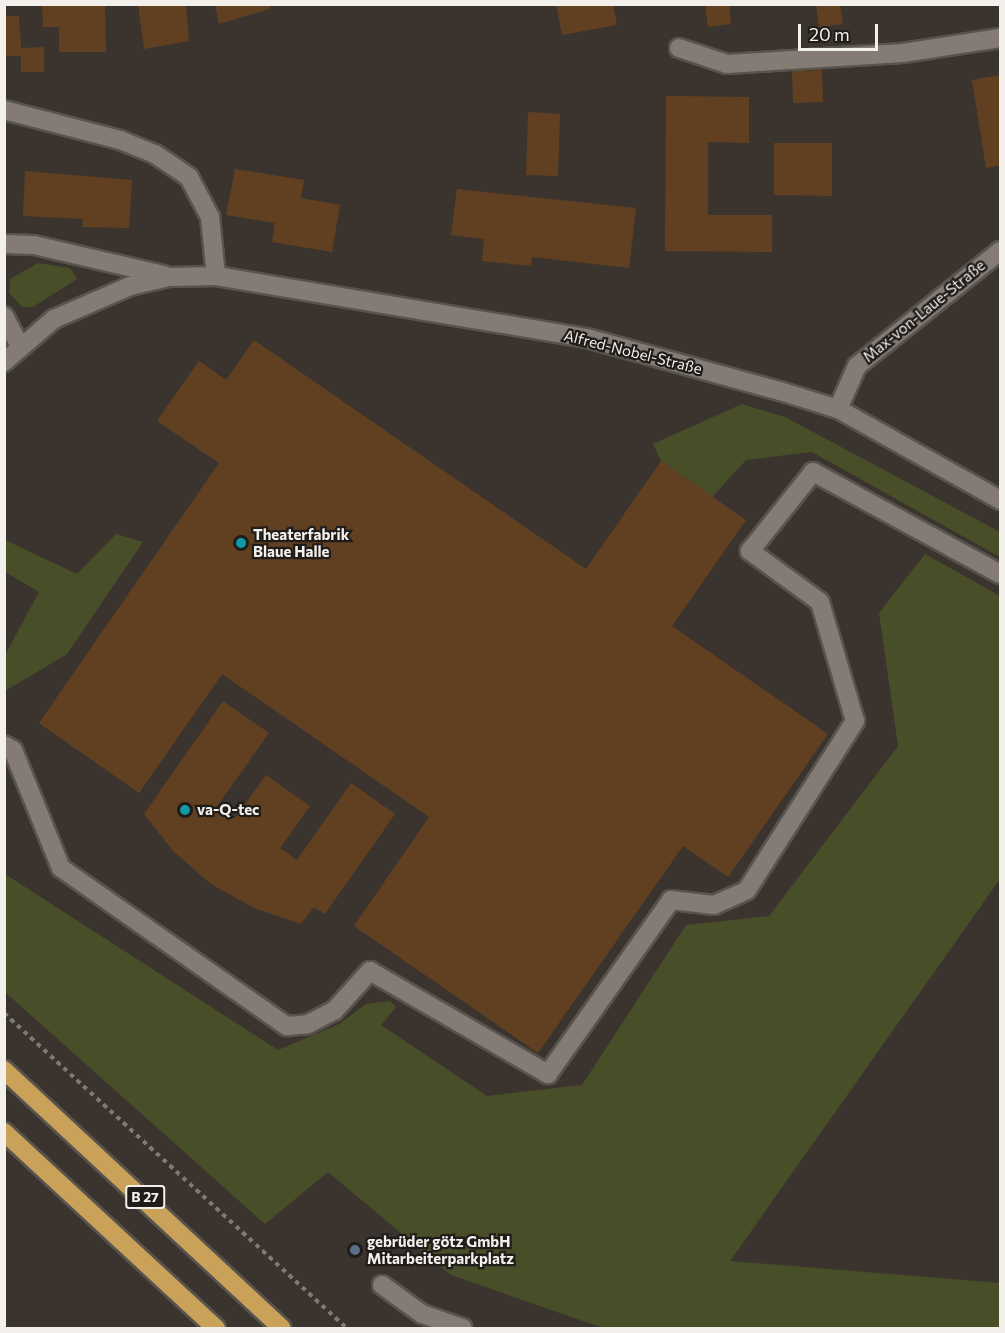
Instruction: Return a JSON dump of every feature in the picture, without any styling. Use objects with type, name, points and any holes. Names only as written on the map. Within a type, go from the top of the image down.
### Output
[{"type":"highway","name":"B 27","points":[[4,1070],[282,1329]]},
{"type":"highway","points":[[4,1132],[216,1329]]},
{"type":"street","points":[[679,48],[727,64],[903,53],[1000,38]]},
{"type":"street","points":[[4,110],[120,140],[155,154],[189,177],[210,217],[216,276]]},
{"type":"street","name":"Alfred-Nobel-Straße","points":[[4,244],[34,245],[169,277]]},
{"type":"street","name":"Max-von-Laue-Straße","points":[[838,409],[856,366],[1000,251]]},
{"type":"street","name":"Alfred-Nobel-Straße","points":[[4,362],[19,344],[54,320],[130,286],[169,277],[216,276],[587,338],[838,409],[1000,500]]},
{"type":"street","points":[[4,316],[19,344]]},
{"type":"street","points":[[4,744],[13,750],[61,868],[288,1026],[308,1024],[334,1011],[370,971],[548,1074],[671,900],[714,905],[747,890],[855,720],[820,602],[750,551],[813,472],[1000,574]]},
{"type":"street","points":[[382,1285],[422,1314],[463,1329]]},
{"type":"path","points":[[4,1013],[59,1061],[346,1329]]},
{"type":"green space","points":[[38,263],[70,268],[77,279],[33,307],[22,307],[9,293],[10,279]]},
{"type":"green space","points":[[742,404],[785,417],[1000,532],[1000,557],[812,452],[746,460],[712,497],[661,461],[653,444]]},
{"type":"green space","points":[[116,534],[143,542],[67,654],[5,691],[5,655],[39,592],[5,572],[5,540],[77,574]]},
{"type":"green space","points":[[925,554],[1000,596],[1000,879],[730,1261],[1000,1283],[1000,1328],[603,1328],[451,1275],[328,1172],[265,1224],[5,992],[5,874],[278,1050],[339,1024],[366,1004],[390,1001],[396,1007],[381,1025],[487,1096],[582,1085],[686,925],[769,916],[898,746],[879,613]]},
{"type":"building","points":[[42,4],[105,4],[106,52],[59,52],[59,27],[43,27]]},
{"type":"building","points":[[138,4],[186,4],[189,41],[144,49]]},
{"type":"building","points":[[215,4],[270,4],[270,9],[219,24]]},
{"type":"building","points":[[556,4],[613,4],[617,25],[562,35]]},
{"type":"building","points":[[705,4],[729,4],[731,24],[708,27]]},
{"type":"building","points":[[816,4],[840,4],[843,24],[819,27]]},
{"type":"building","points":[[4,16],[19,16],[21,48],[44,47],[44,72],[21,72],[21,56],[4,56]]},
{"type":"building","points":[[822,70],[823,102],[793,103],[792,71]]},
{"type":"building","points":[[1000,75],[1000,165],[986,168],[972,80]]},
{"type":"building","points":[[666,96],[749,97],[749,143],[708,142],[708,215],[772,215],[772,252],[665,251]]},
{"type":"building","points":[[528,112],[560,114],[558,176],[526,175]]},
{"type":"building","points":[[774,143],[832,143],[832,196],[774,195]]},
{"type":"building","points":[[235,169],[304,180],[301,198],[340,205],[332,252],[272,242],[275,223],[226,215]]},
{"type":"building","points":[[25,171],[132,180],[129,228],[82,227],[83,219],[23,216]]},
{"type":"building","points":[[457,189],[636,208],[629,268],[532,257],[531,266],[482,261],[484,239],[451,235]]},
{"type":"building","points":[[254,340],[586,569],[661,461],[746,520],[672,626],[828,734],[728,877],[683,846],[538,1053],[354,926],[429,817],[222,674],[139,793],[39,723],[219,463],[157,421],[199,361],[226,380]]},
{"type":"building","name":"va-Q-tec","points":[[223,701],[269,733],[217,806],[235,818],[266,775],[310,806],[280,848],[297,860],[351,783],[395,814],[325,914],[314,907],[301,924],[254,908],[211,884],[173,851],[144,814]]},
{"type":"place","name":"Theaterfabrik Blaue Halle","points":[[241,543]]},
{"type":"place","name":"va-Q-tec","points":[[185,810]]},
{"type":"place","name":"gebrüder götz GmbH Mitarbeiterparkplatz","points":[[355,1250]]}]
